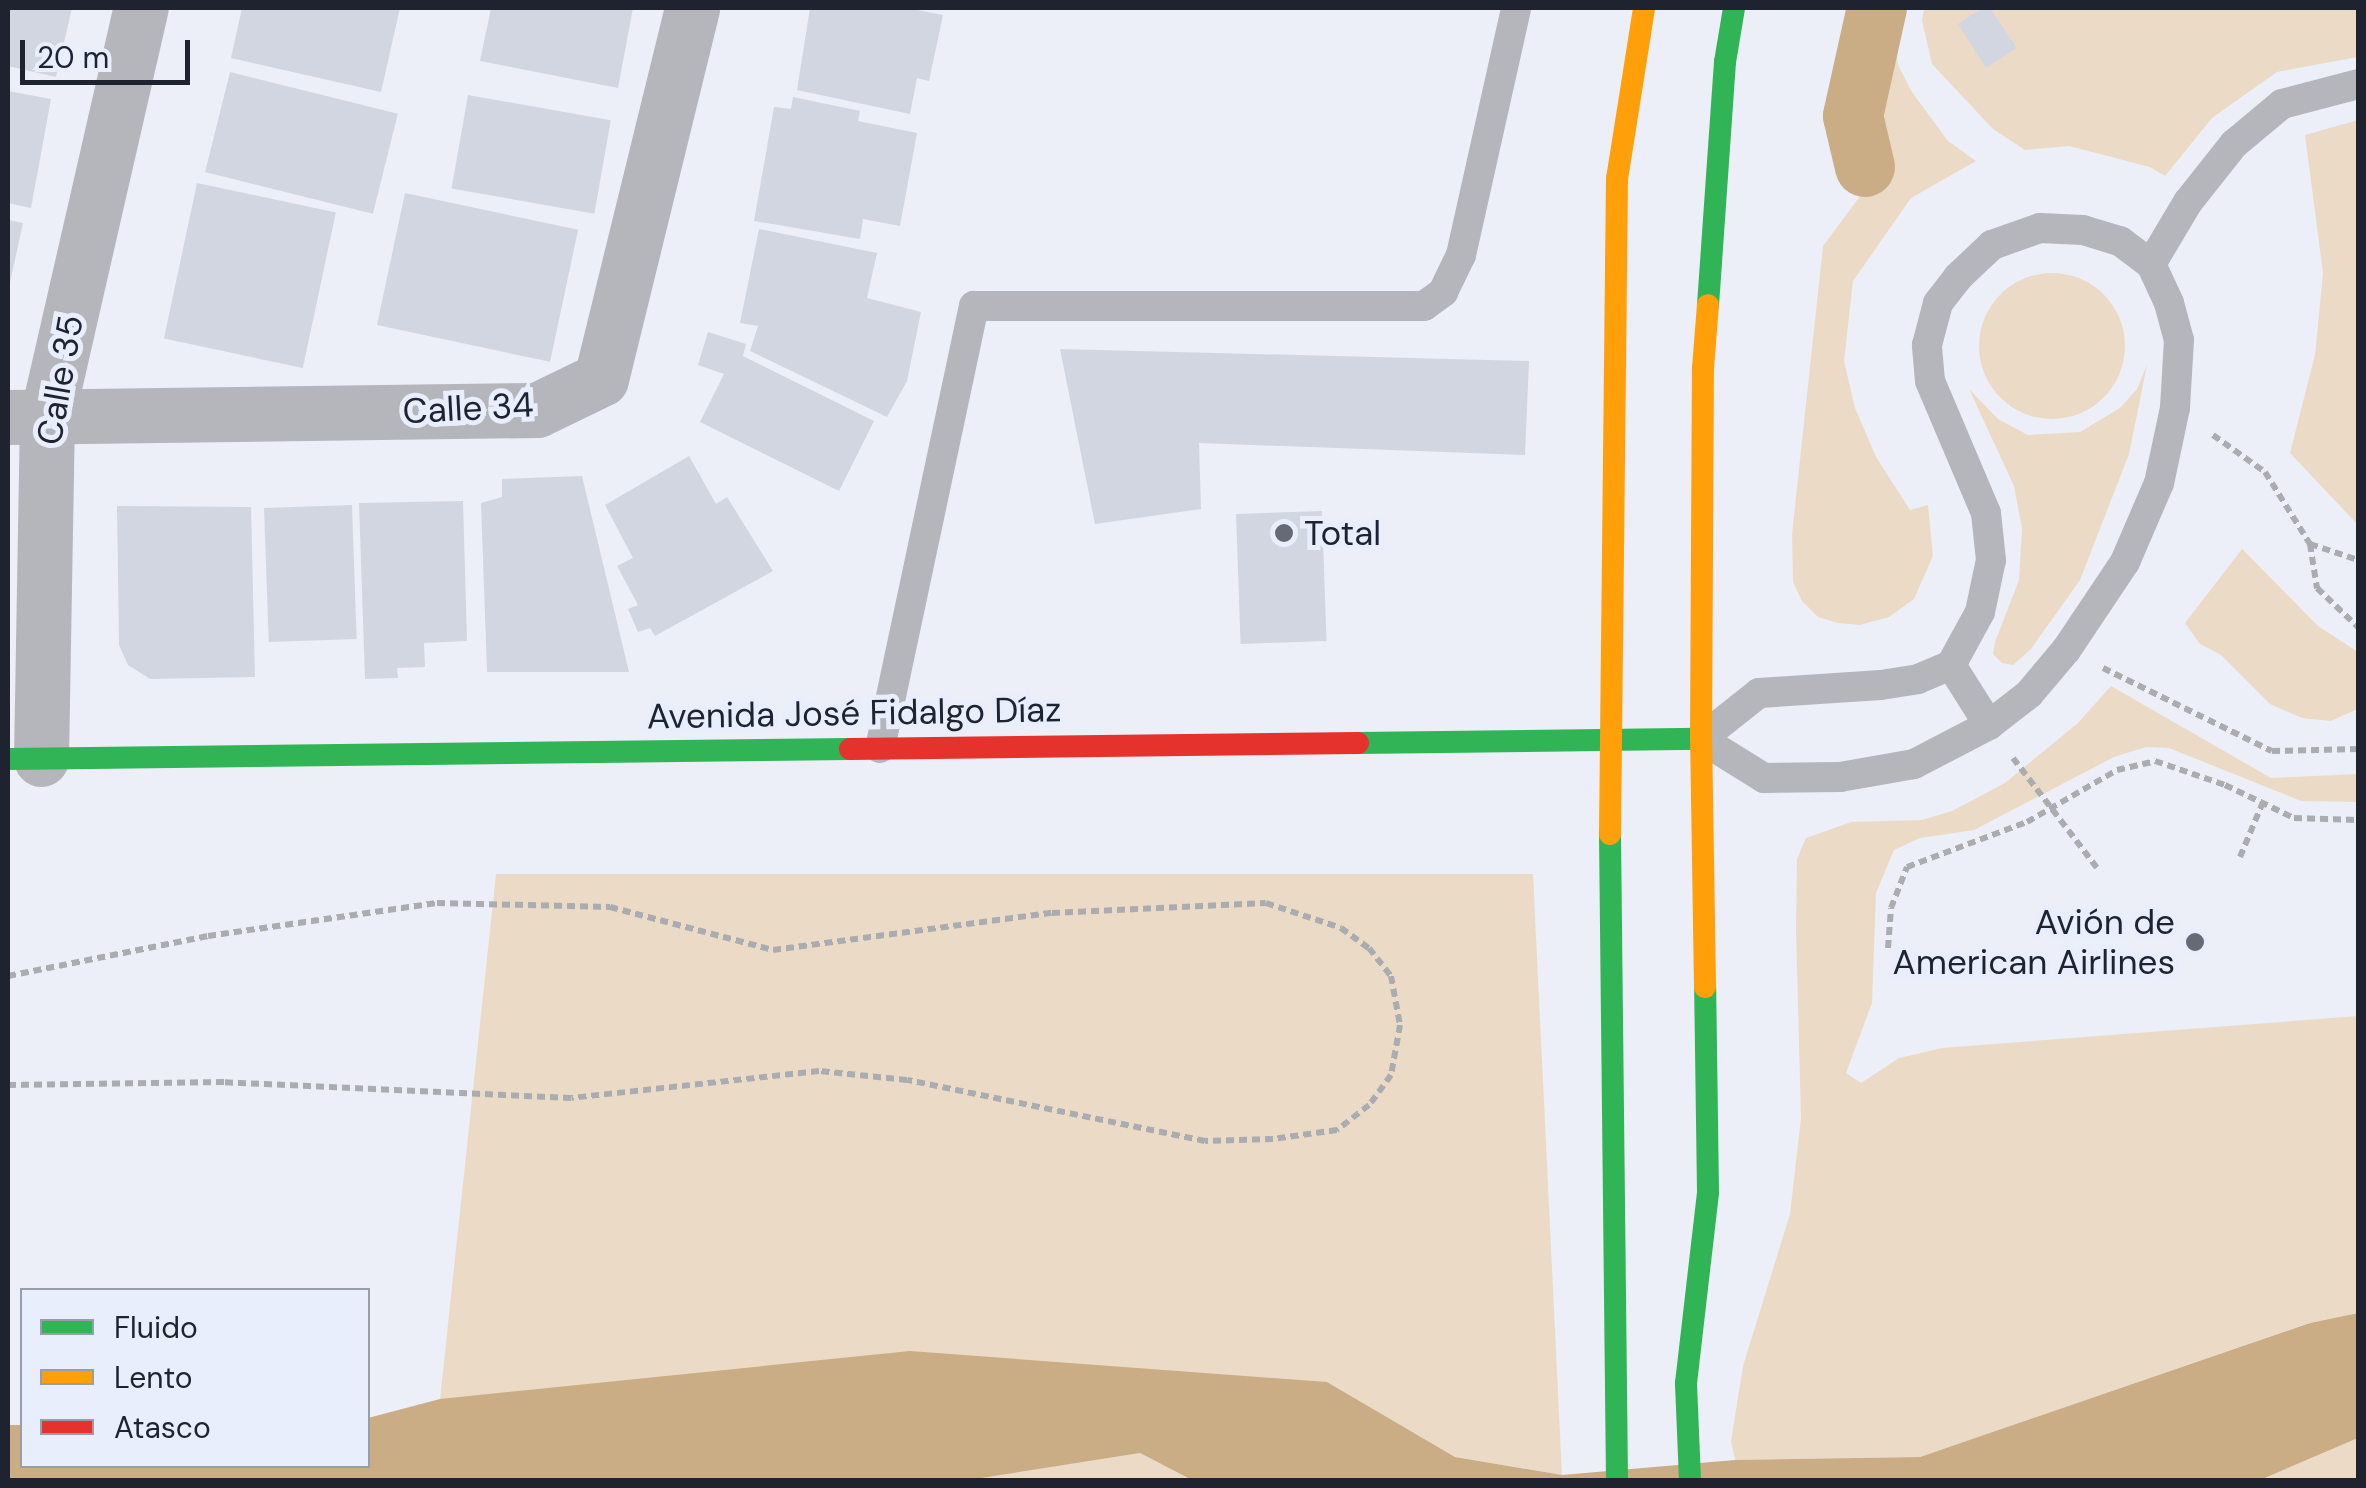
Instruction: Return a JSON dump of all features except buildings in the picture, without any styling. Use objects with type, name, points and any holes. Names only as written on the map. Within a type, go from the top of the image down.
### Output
[{"type":"street","name":"Calle 35","points":[[24,759],[27,417],[141,8]]},
{"type":"street","name":"Calle 34","points":[[27,417],[537,410],[601,379],[692,8]]},
{"type":"street","points":[[1617,1480],[1612,1389],[1612,738],[1617,179],[1644,8]]},
{"type":"street","points":[[1690,1480],[1686,1383],[1708,1192],[1700,739],[1703,368],[1725,62],[1725,9]]},
{"type":"street","name":"Avenida José Fidalgo Díaz","points":[[24,759],[1700,739]]},
{"type":"lane","points":[[880,748],[974,306],[1424,306],[1443,292],[1461,255],[1516,8]]},
{"type":"lane","points":[[2151,264],[2188,202],[2234,144],[2282,104],[2358,84]]},
{"type":"lane","points":[[2040,228],[2083,230],[2120,241],[2151,264],[2169,302],[2179,340],[2175,408],[2159,483],[2125,562],[2066,650],[2029,694],[1989,726],[1914,764],[1840,777],[1764,778],[1700,739],[1759,694],[1880,685],[1918,679],[1951,664],[1980,612],[1991,560],[1986,513],[1930,381],[1926,346],[1938,303],[1992,246],[2040,228]]},
{"type":"lane","points":[[1951,664],[1989,726]]},
{"type":"path","points":[[2175,408],[2264,472],[2310,544],[2317,588],[2358,627]]},
{"type":"path","points":[[2310,544],[2358,560]]},
{"type":"path","points":[[2066,650],[2272,752],[2358,749]]},
{"type":"path","points":[[1989,726],[2097,868]]},
{"type":"path","points":[[1888,948],[1892,908],[1907,867],[1984,841],[2117,770],[2155,761],[2263,802],[2294,818],[2358,820]]},
{"type":"path","points":[[2240,857],[2263,802]]},
{"type":"path","points":[[8,976],[208,936],[437,904],[610,907],[773,950],[1052,913],[1266,903],[1342,928],[1369,948],[1391,976],[1400,1025],[1391,1075],[1369,1106],[1337,1130],[1205,1141],[907,1080],[818,1071],[571,1098],[224,1082],[8,1085]]},
{"type":"shaded area","points":[[1892,8],[1898,65],[1912,92],[1948,141],[1976,161],[1911,198],[1853,281],[1844,361],[1855,408],[1876,457],[1910,510],[1928,505],[1933,556],[1914,599],[1889,617],[1860,625],[1818,617],[1802,601],[1793,582],[1792,534],[1823,246],[1881,168],[1872,92],[1877,51]]},
{"type":"shaded area","points":[[1924,8],[2358,9],[2358,57],[2277,72],[2212,118],[2165,176],[2150,167],[2069,146],[2025,150],[1993,129],[1932,64],[1922,21]]},
{"type":"shaded area","points":[[2358,120],[2358,525],[2290,453],[2315,355],[2323,273],[2305,135]]},
{"type":"shaded area","points":[[2052,273],[2080,278],[2104,294],[2120,318],[2125,346],[2120,374],[2104,398],[2080,414],[2052,419],[2024,414],[2000,398],[1984,374],[1979,346],[1984,318],[2000,294],[2024,278]]},
{"type":"shaded area","points":[[2147,365],[2129,454],[2080,580],[2031,649],[2013,665],[2002,663],[1993,654],[2019,580],[2022,528],[2014,486],[1969,389],[1998,419],[2028,435],[2080,432],[2120,408],[2137,389]]},
{"type":"shaded area","points":[[2242,549],[2318,626],[2358,652],[2358,709],[2331,721],[2302,718],[2270,704],[2221,655],[2200,644],[2185,623]]},
{"type":"shaded area","points":[[2111,686],[2271,778],[2358,774],[2358,802],[2301,801],[2169,748],[2146,747],[2114,757],[1974,830],[1920,838],[1894,850],[1876,893],[1872,1003],[1846,1073],[1861,1083],[1899,1058],[1942,1048],[2358,1016],[2358,1313],[2309,1323],[1920,1457],[1735,1460],[1731,1441],[1743,1366],[1790,1214],[1801,1118],[1797,859],[1806,838],[1851,822],[1922,820],[1952,811],[2005,783],[2078,723]]},
{"type":"shaded area","points":[[496,874],[1533,874],[1562,1475],[1455,1457],[1327,1382],[440,1399]]},
{"type":"shaded area","points":[[2358,1313],[2358,1438],[2260,1480],[1192,1480],[1140,1453],[969,1480],[8,1480],[8,1425],[20,1425],[20,1468],[370,1468],[370,1417],[440,1399],[910,1351],[1327,1382],[1455,1457],[1562,1475],[1735,1460],[1920,1457],[2310,1323]]},
{"type":"shaded area","points":[[2358,1438],[2358,1480],[2260,1480]]},
{"type":"shaded area","points":[[1140,1453],[1192,1480],[969,1480],[970,1479]]},
{"type":"waterway","points":[[1865,167],[1853,116],[1877,8]]},
{"type":"traffic: fast","points":[[1708,305],[1725,62],[1734,8]]},
{"type":"traffic: fast","points":[[1358,743],[1701,739]]},
{"type":"traffic: fast","points":[[8,759],[850,749]]},
{"type":"traffic: fast","points":[[1610,834],[1617,1480]]},
{"type":"traffic: fast","points":[[1690,1480],[1686,1383],[1708,1192],[1705,987]]},
{"type":"traffic: slow","points":[[1610,834],[1617,179],[1644,8]]},
{"type":"traffic: slow","points":[[1705,987],[1701,739],[1703,368],[1708,305]]},
{"type":"traffic: jam","points":[[850,749],[1358,743]]},
{"type":"place","name":"Total","points":[[1284,533]]},
{"type":"place","name":"Avión de American Airlines","points":[[2195,942]]}]
